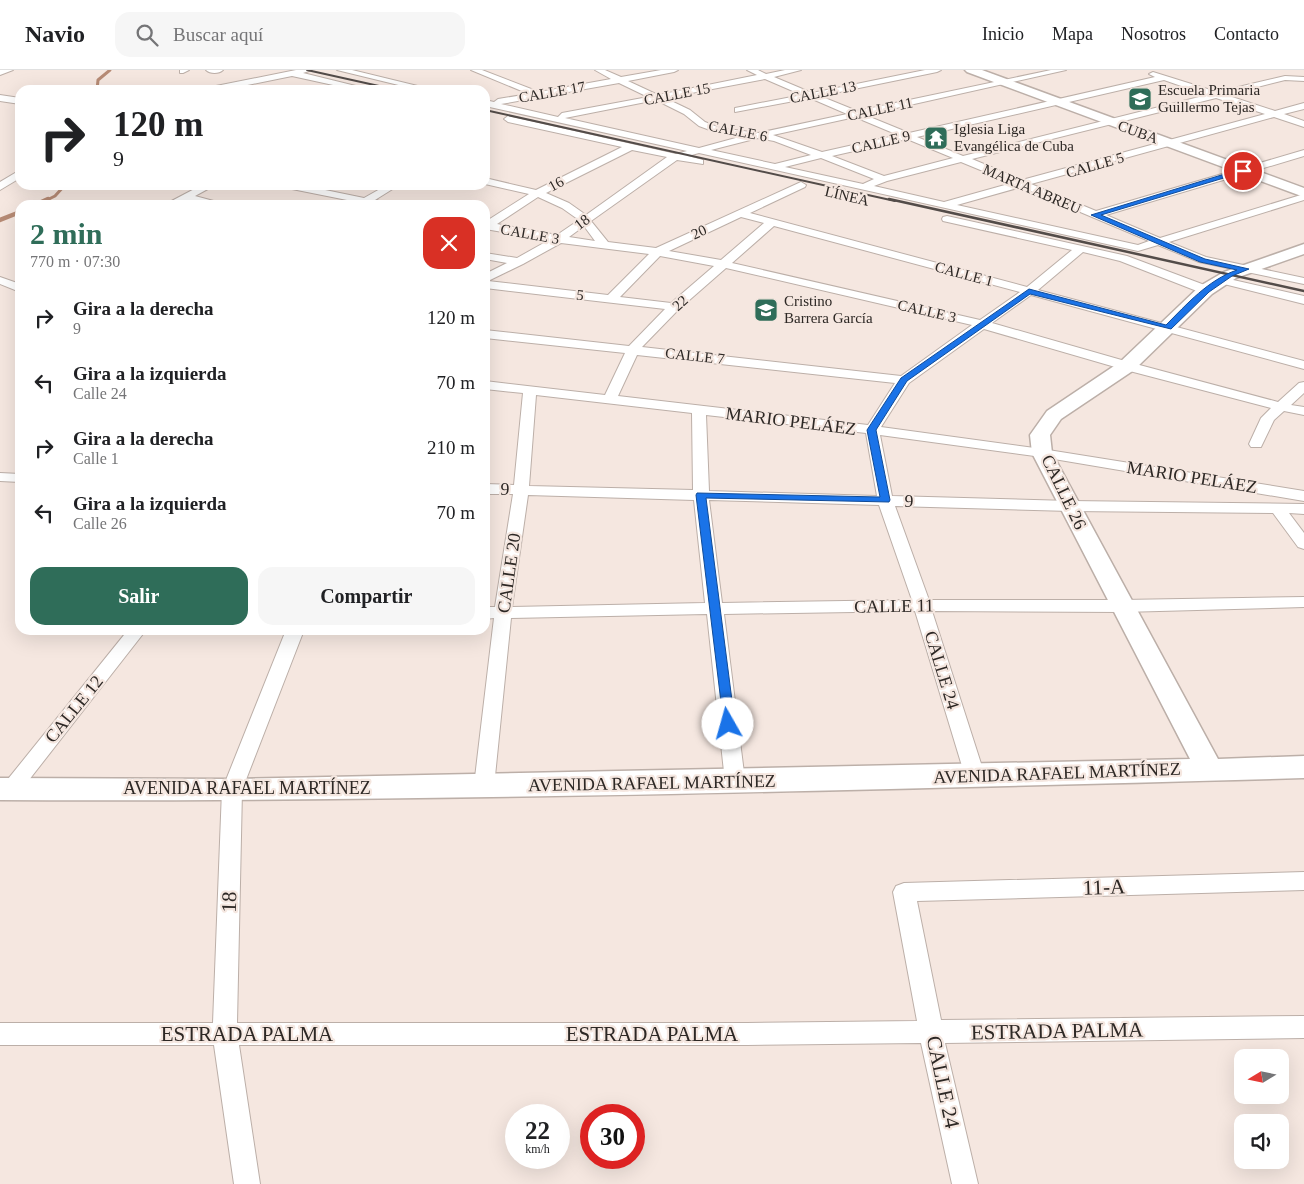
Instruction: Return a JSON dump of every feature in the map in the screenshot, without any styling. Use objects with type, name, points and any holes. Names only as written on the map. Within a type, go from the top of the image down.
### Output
[{"type":"street","points":[[0,73],[9,70]]},
{"type":"street","points":[[210,70],[219,70]]},
{"type":"street","points":[[279,70],[346,85]]},
{"type":"street","points":[[235,85],[308,70]]},
{"type":"street","points":[[341,70],[408,85]]},
{"type":"street","points":[[475,70],[539,95]]},
{"type":"street","name":"CALLE 6","points":[[599,70],[688,112],[702,124],[718,130],[776,138],[882,179]]},
{"type":"street","name":"CALLE 17","points":[[490,106],[674,70]]},
{"type":"street","name":"MARTA ABREU","points":[[751,70],[1203,260],[1225,278]]},
{"type":"street","name":"CALLE 15","points":[[557,118],[797,70]]},
{"type":"street","name":"CALLE 13","points":[[738,110],[937,70]]},
{"type":"street","name":"CUBA","points":[[972,70],[1304,195]]},
{"type":"street","name":"CALLE 11","points":[[674,157],[755,136],[1062,70]]},
{"type":"street","points":[[1141,70],[1304,124]]},
{"type":"street","points":[[386,80],[398,73]]},
{"type":"street","points":[[864,187],[882,179],[1292,77],[1304,79]]},
{"type":"street","name":"CALLE 9","points":[[774,166],[1164,78]]},
{"type":"street","points":[[0,98],[15,100]]},
{"type":"street","name":"CALLE 5","points":[[944,206],[1304,106]]},
{"type":"street","points":[[490,108],[628,148],[708,164]]},
{"type":"street","name":"LÍNEA","points":[[490,108],[557,118],[1138,248],[1304,195]]},
{"type":"street","name":"16","points":[[490,223],[538,193],[628,148]]},
{"type":"street","points":[[1095,215],[1304,153]]},
{"type":"street","name":"18","points":[[490,276],[519,262],[559,239],[674,157]]},
{"type":"street","points":[[0,172],[15,174]]},
{"type":"street","points":[[0,187],[15,177]]},
{"type":"street","name":"LÍNEA","points":[[782,181],[805,186]]},
{"type":"street","points":[[490,182],[538,193],[561,203],[584,220],[604,244]]},
{"type":"street","name":"20","points":[[611,299],[657,252],[739,213],[805,186]]},
{"type":"street","points":[[179,200],[200,190]]},
{"type":"street","points":[[313,190],[351,200]]},
{"type":"street","points":[[367,200],[385,190]]},
{"type":"street","points":[[185,197],[197,200]]},
{"type":"street","name":"CALLE 1","points":[[739,213],[1304,366]]},
{"type":"street","points":[[939,217],[1080,249],[1225,278],[1304,300]]},
{"type":"street","name":"22","points":[[609,400],[633,349],[674,307],[772,222]]},
{"type":"street","name":"CALLE 3","points":[[490,227],[559,239],[657,252],[722,264],[982,324],[1127,366],[1282,407],[1304,411]]},
{"type":"street","points":[[872,430],[904,380],[1029,291],[1080,249]]},
{"type":"street","points":[[1225,278],[1304,250]]},
{"type":"street","points":[[490,257],[519,262]]},
{"type":"street","points":[[2,280],[15,275]]},
{"type":"street","points":[[1225,278],[1304,282]]},
{"type":"street","name":"CALLE 26","points":[[1208,769],[1042,453],[1040,435],[1054,415],[1127,366],[1225,278]]},
{"type":"street","points":[[2,280],[15,286]]},
{"type":"street","name":"5","points":[[490,285],[674,307]]},
{"type":"street","name":"CALLE 7","points":[[490,335],[904,380]]},
{"type":"street","name":"MARIO PELÁEZ","points":[[490,386],[872,430],[1042,453],[1304,496]]},
{"type":"street","points":[[1256,444],[1268,418],[1304,386]]},
{"type":"street","name":"CALLE 20","points":[[484,786],[503,613],[521,490],[530,390]]},
{"type":"street","points":[[699,410],[701,495],[735,781]]},
{"type":"street","name":"CALLE 24","points":[[872,430],[885,500],[922,605],[974,776]]},
{"type":"street","points":[[0,478],[15,478]]},
{"type":"street","name":"9","points":[[490,489],[1070,506],[1304,509]]},
{"type":"street","points":[[1278,508],[1304,544]]},
{"type":"street","name":"CALLE 11","points":[[490,613],[922,605],[1122,606],[1304,602]]},
{"type":"street","name":"CALLE 12","points":[[5,789],[133,635]]},
{"type":"street","name":"18","points":[[247,1184],[225,1035],[232,790],[294,635]]},
{"type":"street","name":"AVENIDA RAFAEL MARTÍNEZ","points":[[5,789],[232,790],[484,786],[974,776],[1304,766]]},
{"type":"street","name":"11-A","points":[[904,892],[1304,882]]},
{"type":"street","name":"CALLE 24","points":[[904,892],[965,1184]]},
{"type":"street","name":"ESTRADA PALMA","points":[[0,1034],[932,1032],[1304,1027]]},
{"type":"waterway","points":[[98,85],[98,80],[110,70]]},
{"type":"waterway","points":[[47,200],[55,196],[60,190]]},
{"type":"waterway","points":[[0,220],[15,214]]},
{"type":"railway","points":[[307,70],[374,85]]},
{"type":"railway","points":[[490,111],[895,201]]},
{"type":"railway","points":[[889,199],[1304,291]]},
{"type":"place","name":"Escuela Primaria Guillermo Tejas","points":[[1140,99]]},
{"type":"place","name":"Iglesia Liga Evangélica de Cuba","points":[[936,138]]},
{"type":"place","name":"Cristino Barrera García","points":[[766,310]]},
{"type":"route","points":[[728,724],[701,495],[885,500],[872,430],[904,380],[1029,291],[1168,328],[1206,290],[1220,280],[1245,269],[1203,260],[1095,215],[1243,171]]}]
